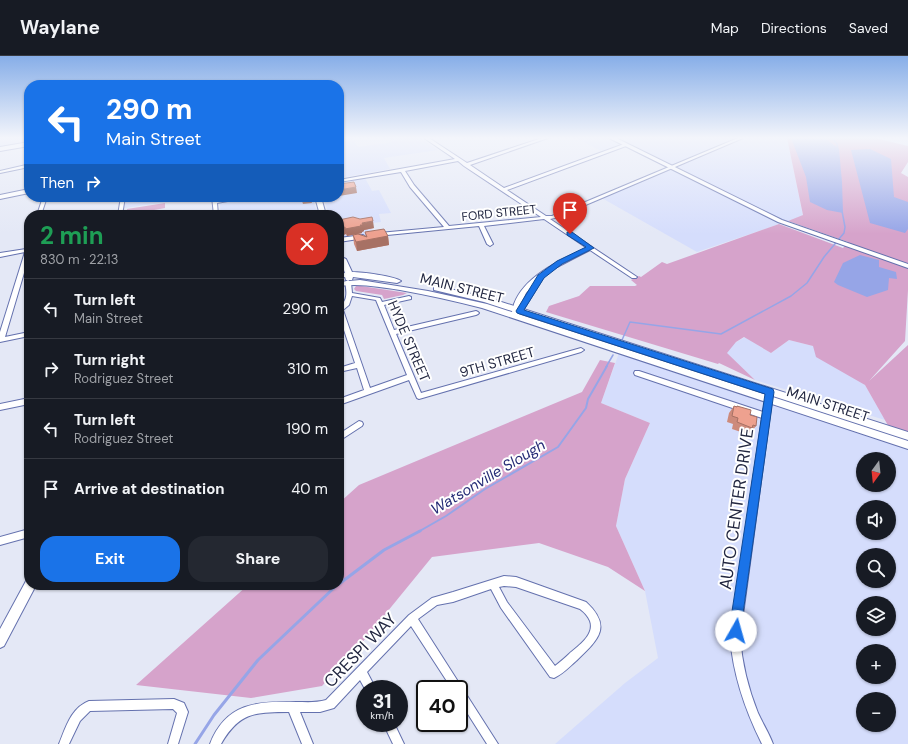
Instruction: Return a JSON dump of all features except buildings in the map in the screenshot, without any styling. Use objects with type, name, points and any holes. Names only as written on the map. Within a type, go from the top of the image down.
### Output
[{"type":"main road","points":[[677,170],[780,221],[908,266]]},
{"type":"main road","points":[[0,197],[24,192]]},
{"type":"main road","name":"MAIN STREET","points":[[345,275],[365,275],[448,290],[769,396],[908,445]]},
{"type":"main road","name":"MAIN STREET","points":[[345,275],[374,284],[438,295],[516,312]]},
{"type":"main road","name":"MAIN STREET","points":[[769,396],[908,436]]},
{"type":"main road","points":[[0,642],[27,590]]},
{"type":"street","points":[[344,180],[401,170]]},
{"type":"street","points":[[402,170],[412,186],[448,228]]},
{"type":"street","points":[[474,170],[634,277]]},
{"type":"street","points":[[504,190],[556,170]]},
{"type":"street","name":"FORD STREET","points":[[344,239],[553,217],[664,170]]},
{"type":"street","points":[[522,220],[530,215],[530,208]]},
{"type":"street","points":[[481,225],[490,244]]},
{"type":"street","points":[[580,241],[582,252]]},
{"type":"street","points":[[516,312],[541,276],[552,267],[590,248]]},
{"type":"street","points":[[0,255],[24,250]]},
{"type":"street","points":[[24,265],[1,340],[24,335]]},
{"type":"street","points":[[344,306],[348,303],[350,294],[345,275]]},
{"type":"street","name":"HYDE STREET","points":[[350,294],[378,299],[419,396]]},
{"type":"street","points":[[380,304],[409,298]]},
{"type":"street","points":[[392,333],[476,313]]},
{"type":"street","points":[[344,321],[368,391]]},
{"type":"street","name":"9TH STREET","points":[[419,396],[581,350]]},
{"type":"street","points":[[344,369],[358,365]]},
{"type":"street","points":[[637,373],[765,416]]},
{"type":"street","points":[[344,400],[410,377]]},
{"type":"street","name":"AUTO CENTER DRIVE","points":[[768,744],[747,698],[738,663],[735,637],[769,396]]},
{"type":"street","points":[[0,407],[24,402]]},
{"type":"street","points":[[344,434],[359,424]]},
{"type":"street","points":[[0,541],[24,534]]},
{"type":"street","points":[[412,618],[437,600],[453,597],[493,584],[504,581],[516,582],[584,605],[595,621],[593,640],[554,673],[504,605],[493,584]]},
{"type":"street","name":"CRESPI WAY","points":[[215,744],[226,725],[243,712],[260,707],[317,707],[330,704],[412,618],[452,680]]},
{"type":"street","points":[[361,671],[366,680]]},
{"type":"street","points":[[64,744],[76,717],[82,710],[89,706],[174,704],[180,707],[184,712],[173,744]]},
{"type":"street","name":"CRESPI WAY","points":[[468,705],[493,744]]},
{"type":"street","points":[[292,707],[308,744]]},
{"type":"street","points":[[393,732],[399,744]]},
{"type":"shaded area","points":[[344,170],[384,170],[344,177]]},
{"type":"shaded area","points":[[664,170],[794,170],[803,216],[697,252],[600,197]]},
{"type":"shaded area","points":[[794,170],[903,170],[901,173],[908,177],[908,290],[905,341],[869,381],[908,345],[908,434],[890,429],[865,385],[816,357],[813,346],[789,340],[771,353],[744,337],[736,342],[727,353],[755,380],[719,363],[718,364],[546,312],[549,306],[579,296],[590,286],[635,286],[637,285],[631,280],[639,276],[641,277],[662,262],[667,264],[779,224],[843,248],[848,242],[788,221],[803,215]]},
{"type":"shaded area","points":[[365,178],[372,191],[379,190],[391,213],[379,214],[381,222],[371,223],[372,234],[344,237],[344,210],[327,210],[325,202],[344,202],[344,182]]},
{"type":"shaded area","points":[[125,202],[169,202],[124,208]]},
{"type":"shaded area","points":[[220,202],[314,202],[316,210],[220,210]]},
{"type":"shaded area","points":[[165,203],[165,208],[154,210],[127,209]]},
{"type":"shaded area","points":[[356,286],[407,293],[384,299],[382,295],[356,291],[354,289]]},
{"type":"shaded area","points":[[745,337],[771,353],[789,340],[813,346],[865,385],[885,420],[755,380],[723,350]]},
{"type":"shaded area","points":[[619,353],[908,448],[908,744],[555,744],[625,683],[658,658],[645,591],[616,526],[625,479],[650,423],[601,403]]},
{"type":"shaded area","points":[[600,360],[615,363],[601,403],[650,423],[625,479],[616,526],[645,591],[608,567],[539,543],[432,557],[356,650],[322,686],[251,698],[136,685],[242,590],[344,590],[344,498],[359,485],[582,392]]},
{"type":"water","points":[[803,170],[841,170],[843,213],[827,210],[810,202]]},
{"type":"water","points":[[856,170],[892,170],[894,197],[908,202],[908,229],[905,233],[870,223]]},
{"type":"water","points":[[860,255],[879,260],[879,267],[896,272],[897,279],[889,278],[888,290],[867,297],[834,282],[843,263]]},
{"type":"waterway","name":"Watsonville Slough","points":[[622,340],[630,322],[721,334],[791,296],[807,283],[824,257],[844,233],[845,227],[842,211]]},
{"type":"waterway","name":"Watsonville Slough","points":[[606,367],[613,355]]},
{"type":"waterway","name":"Watsonville Slough","points":[[418,532],[446,516],[485,489],[558,447],[586,408],[588,399],[607,366]]},
{"type":"waterway","name":"Watsonville Slough","points":[[344,580],[384,550],[420,531]]},
{"type":"waterway","name":"Watsonville Slough","points":[[195,744],[214,715],[258,660],[332,590]]},
{"type":"route","points":[[570,234],[590,248],[559,263],[541,276],[527,297],[520,311],[770,392],[765,416],[736,631]]}]
